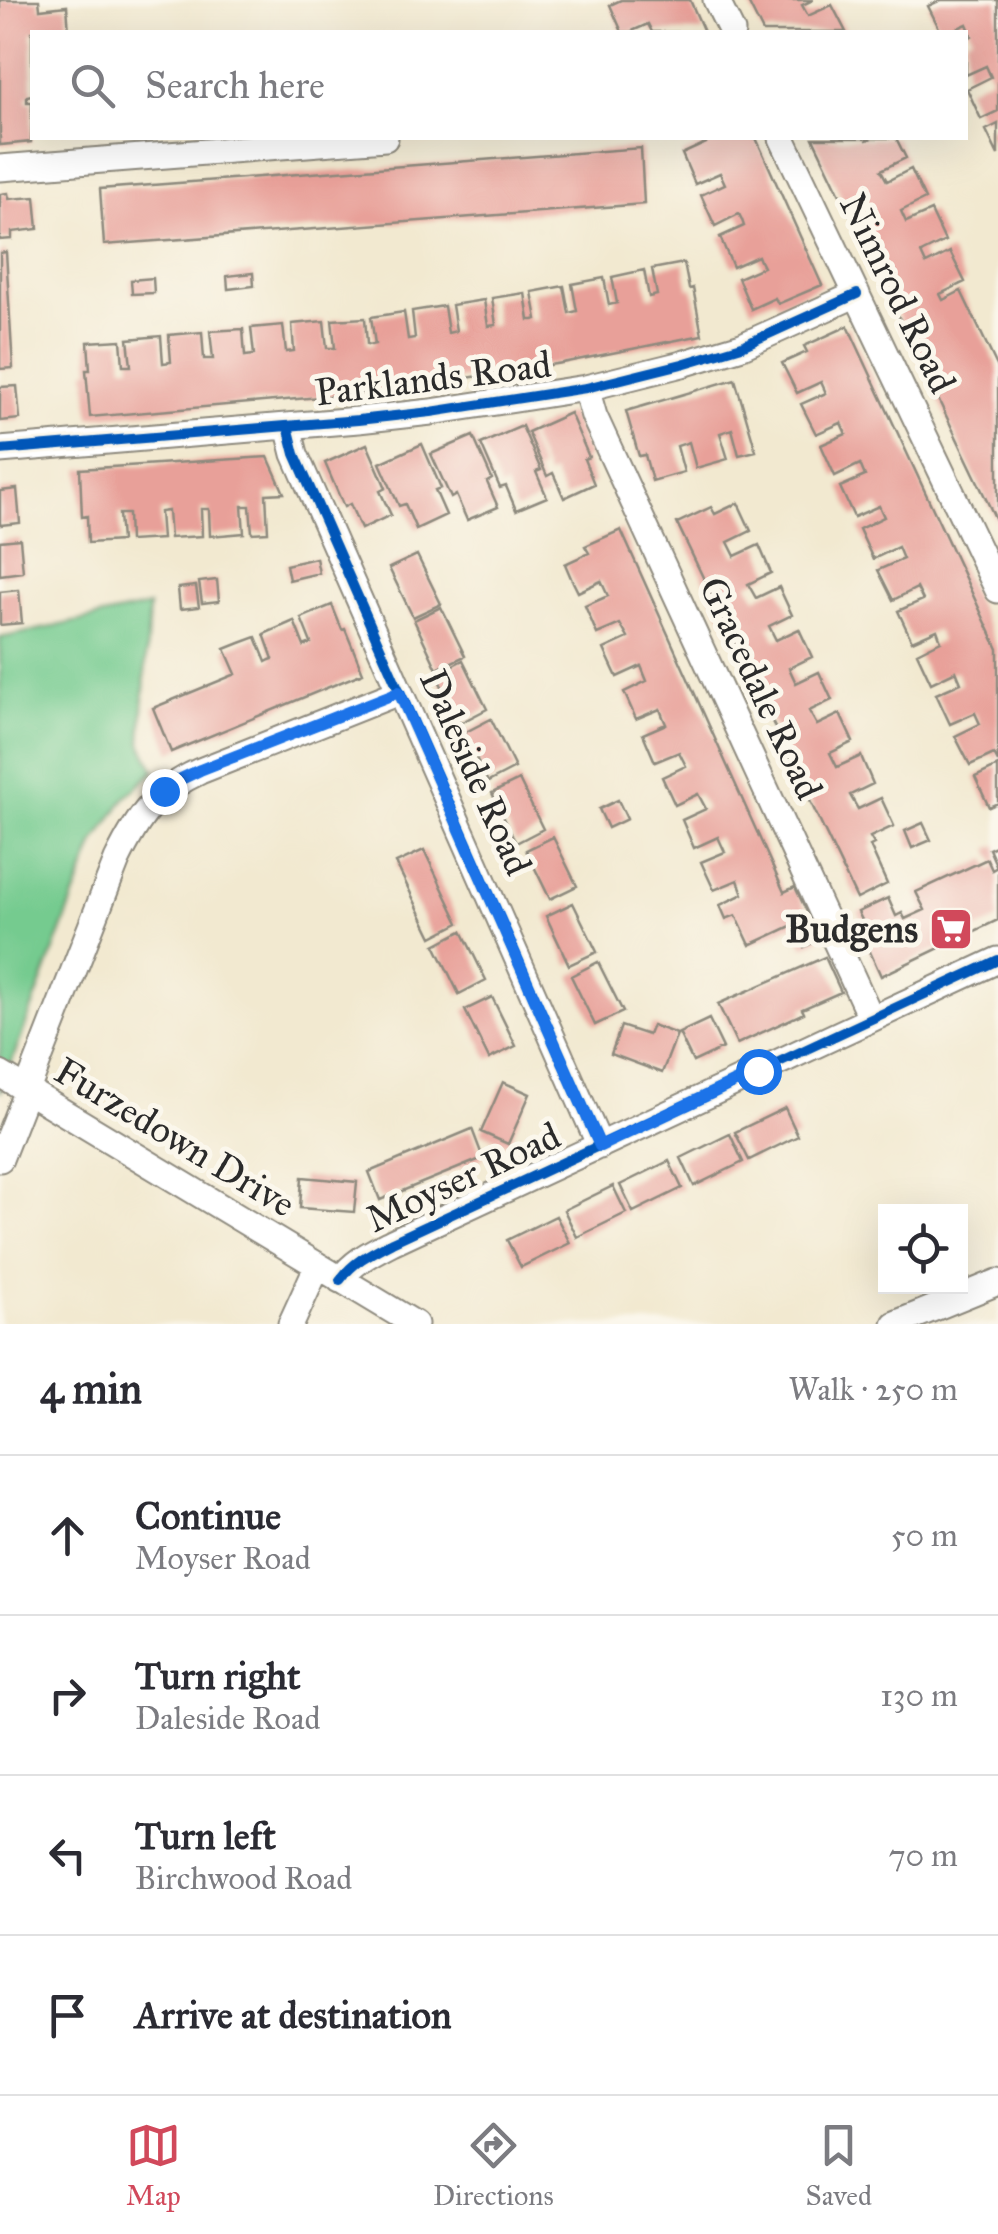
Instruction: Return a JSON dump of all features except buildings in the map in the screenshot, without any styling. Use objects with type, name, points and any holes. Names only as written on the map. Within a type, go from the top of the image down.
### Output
[{"type":"street","points":[[716,0],[731,30]]},
{"type":"street","points":[[0,168],[359,140]]},
{"type":"street","name":"Nimrod Road","points":[[783,140],[998,590]]},
{"type":"street","name":"Parklands Road","points":[[0,450],[431,412],[586,388],[742,346],[857,294]]},
{"type":"street","name":"Gracedale Road","points":[[586,388],[594,416],[871,1018]]},
{"type":"street","name":"Daleside Road","points":[[288,426],[295,454],[600,1146]]},
{"type":"street","points":[[0,1159],[117,860],[151,804],[179,780],[200,770],[399,692]]},
{"type":"street","name":"Moyser Road","points":[[340,1280],[362,1257],[998,960]]},
{"type":"street","name":"Furzedown Drive","points":[[0,1074],[414,1324]]},
{"type":"street","points":[[291,1324],[317,1266]]},
{"type":"street","points":[[895,1324],[998,1282]]},
{"type":"green space","points":[[149,606],[141,743],[155,771],[125,798],[95,842],[0,1093],[0,638]]},
{"type":"cycle path","points":[[0,450],[358,420],[586,388],[742,346],[857,294]]},
{"type":"cycle path","points":[[288,426],[295,454],[600,1146]]},
{"type":"cycle path","points":[[340,1280],[357,1263],[392,1242],[998,960]]},
{"type":"place","name":"Budgens","points":[[951,929]]},
{"type":"route","points":[[164,791],[200,770],[399,692],[600,1146],[758,1071]]}]
